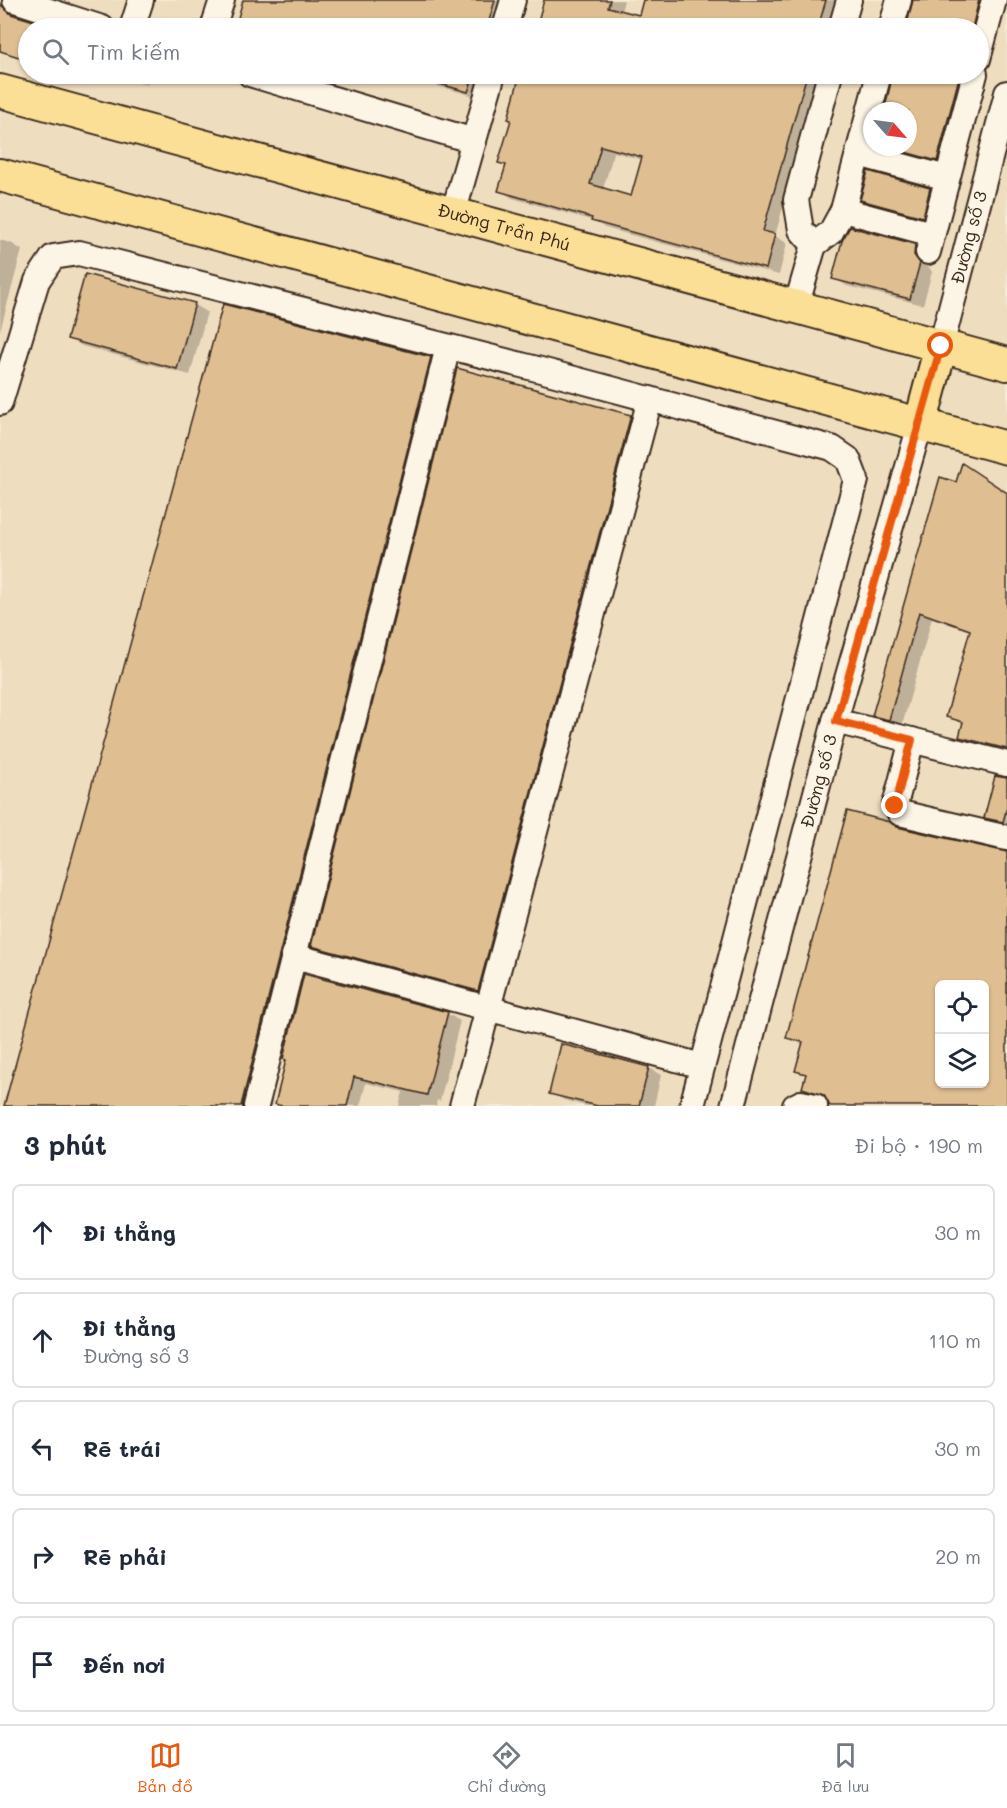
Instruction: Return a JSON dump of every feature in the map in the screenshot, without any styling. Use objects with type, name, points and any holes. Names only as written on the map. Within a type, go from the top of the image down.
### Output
[{"type":"main road","name":"Đường Trần Phú","points":[[0,91],[1007,363]]},
{"type":"main road","points":[[0,176],[1007,448]]},
{"type":"main road","points":[[920,425],[941,346]]},
{"type":"street","points":[[15,0],[52,6],[79,18]]},
{"type":"street","points":[[135,18],[141,0]]},
{"type":"street","points":[[216,18],[222,0]]},
{"type":"street","points":[[508,18],[513,0]]},
{"type":"street","points":[[844,18],[849,0]]},
{"type":"street","points":[[894,18],[899,0]]},
{"type":"street","points":[[989,18],[994,0]]},
{"type":"street","points":[[283,84],[474,141]]},
{"type":"street","points":[[453,214],[490,84]]},
{"type":"street","points":[[814,245],[801,230],[796,200],[827,84]]},
{"type":"street","points":[[796,307],[814,245],[831,232],[843,210],[876,84]]},
{"type":"street","points":[[843,210],[930,243],[972,84]]},
{"type":"street","name":"Đường số 3","points":[[941,346],[1007,93]]},
{"type":"street","points":[[858,154],[947,178]]},
{"type":"street","points":[[0,403],[37,281],[53,257],[79,253],[650,399],[832,448],[848,459],[856,480],[692,1106]]},
{"type":"street","points":[[255,1106],[448,347]]},
{"type":"street","points":[[462,1106],[650,399]]},
{"type":"street","name":"Đường số 3","points":[[733,1106],[836,721],[920,425]]},
{"type":"street","points":[[836,721],[1007,764]]},
{"type":"street","points":[[912,740],[895,806],[897,811],[1007,838]]},
{"type":"street","points":[[294,956],[702,1066]]},
{"type":"street","points":[[795,1106],[801,1103],[815,1106]]},
{"type":"shaded area","points":[[0,0],[1007,0],[1007,1106],[0,1106]]},
{"type":"building","points":[[243,0],[495,0],[490,18],[238,18]]},
{"type":"building","points":[[544,0],[610,0],[608,7],[639,15],[643,0],[826,0],[821,18],[539,18]]},
{"type":"building","points":[[913,0],[979,0],[974,18],[908,18]]},
{"type":"building","points":[[0,4],[11,14],[24,18],[18,18],[18,57],[0,51]]},
{"type":"building","points":[[440,84],[471,84],[468,92]]},
{"type":"building","points":[[517,84],[804,84],[763,231],[775,234],[766,269],[591,221],[592,218],[498,191],[506,165],[498,163],[511,120],[508,119]],"holes":[[[601,146],[642,157],[631,196],[590,184]]]},
{"type":"building","points":[[891,84],[957,84],[937,161],[917,155],[917,102],[886,102]]},
{"type":"building","points":[[868,171],[930,188],[923,217],[860,200]]},
{"type":"building","points":[[850,227],[915,244],[914,255],[920,263],[910,299],[832,279],[842,241]]},
{"type":"building","points":[[85,274],[195,303],[177,369],[67,339]]},
{"type":"building","points":[[223,304],[431,357],[241,1106],[4,1106]]},
{"type":"building","points":[[457,368],[631,415],[478,991],[311,946]]},
{"type":"building","points":[[962,463],[1007,493],[1007,749],[959,737],[963,722],[946,717],[970,630],[919,612],[889,720],[872,716],[940,477],[956,482]]},
{"type":"building","points":[[995,776],[1007,778],[1007,807],[1003,822],[984,818]]},
{"type":"building","points":[[847,811],[890,822],[897,827],[1007,852],[1007,1106],[830,1106],[824,1095],[802,1088],[806,1074],[795,1071],[803,1042],[786,1038]]},
{"type":"building","points":[[304,974],[448,1012],[427,1095],[354,1077],[347,1106],[282,1106],[275,1104],[286,1060],[283,1059]]},
{"type":"building","points":[[561,1044],[649,1067],[639,1106],[598,1106],[549,1094]]},
{"type":"route","points":[[895,806],[912,740],[836,721],[941,346]]}]
